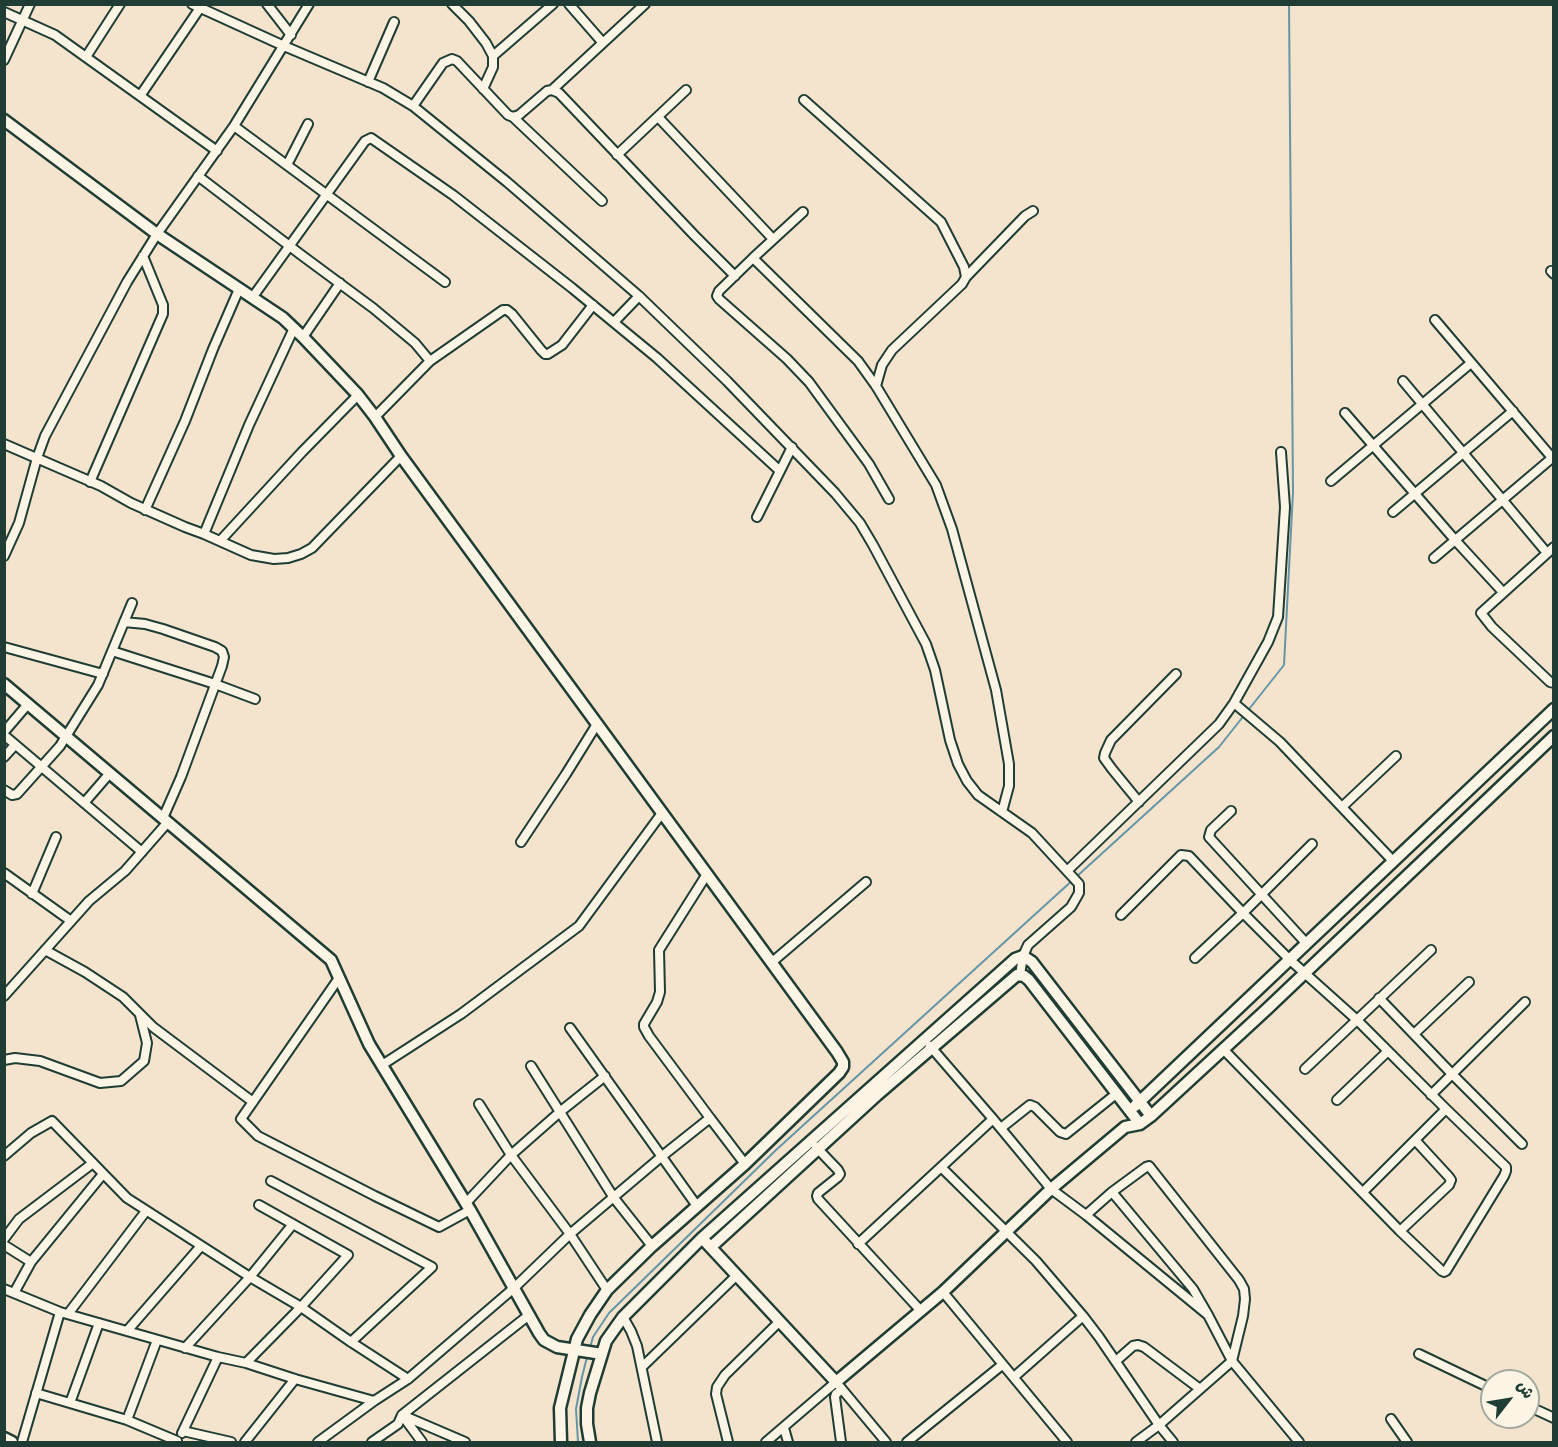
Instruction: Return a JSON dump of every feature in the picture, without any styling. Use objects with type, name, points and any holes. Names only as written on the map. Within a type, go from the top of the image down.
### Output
[{"type":"street","points":[[4,60],[30,4]]},
{"type":"street","points":[[86,57],[120,4]]},
{"type":"street","points":[[267,4],[291,35]]},
{"type":"street","points":[[4,556],[19,523],[45,436],[127,282],[157,234],[234,126],[309,4]]},
{"type":"street","points":[[452,4],[469,21],[493,56],[493,67],[483,89]]},
{"type":"street","points":[[493,56],[554,4]]},
{"type":"street","points":[[569,4],[603,43]]},
{"type":"street","points":[[513,117],[519,116],[552,90],[645,4]]},
{"type":"street","points":[[140,96],[198,6],[383,88],[413,106],[507,182],[639,296],[728,381],[835,493],[860,523],[931,656],[950,740],[958,764],[967,781],[978,795],[1032,833],[1072,875],[1080,890],[1071,907],[1028,945],[1023,956],[1020,975]]},
{"type":"street","points":[[4,12],[55,35],[217,151]]},
{"type":"street","points":[[368,82],[394,22]]},
{"type":"street","points":[[413,106],[443,63],[452,59],[457,61],[508,115],[513,117],[602,201]]},
{"type":"street","points":[[552,90],[559,93],[735,276]]},
{"type":"street","points":[[617,154],[686,90]]},
{"type":"street","points":[[804,100],[941,222],[966,277]]},
{"type":"street","points":[[658,117],[773,239]]},
{"type":"street","points":[[4,120],[157,234],[283,318],[358,395],[843,1062],[839,1073],[745,1164],[652,1246],[607,1290],[577,1339],[560,1408],[561,1443]]},
{"type":"street","points":[[287,165],[308,123]]},
{"type":"street","points":[[234,126],[445,282]]},
{"type":"street","points":[[252,298],[365,141],[371,138],[453,195],[614,322],[657,358],[780,471]]},
{"type":"street","points":[[198,176],[374,308],[416,343],[430,361]]},
{"type":"street","points":[[876,386],[882,365],[892,350],[962,284],[966,277],[1025,216],[1033,211]]},
{"type":"street","points":[[803,212],[719,291],[717,296],[809,382],[869,464],[889,499]]},
{"type":"street","points":[[90,482],[163,314],[163,305],[143,256]]},
{"type":"street","points":[[753,258],[858,361],[876,386],[936,485],[952,529],[996,690],[1009,764],[1009,786],[1002,812]]},
{"type":"street","points":[[303,337],[340,283]]},
{"type":"street","points":[[145,510],[185,421],[239,289]]},
{"type":"street","points":[[614,322],[639,296]]},
{"type":"street","points":[[375,417],[430,361],[503,310],[512,314],[541,350],[548,354],[562,345],[593,306]]},
{"type":"street","points":[[1434,558],[1553,459],[1435,320]]},
{"type":"street","points":[[204,534],[249,425],[294,328]]},
{"type":"street","points":[[1331,481],[1471,363]]},
{"type":"street","points":[[1403,381],[1547,553]]},
{"type":"street","points":[[220,541],[358,395]]},
{"type":"street","points":[[1393,512],[1512,411]]},
{"type":"street","points":[[1346,413],[1501,590]]},
{"type":"street","points":[[4,444],[90,482],[145,510],[251,555],[274,559],[288,558],[312,548],[401,456]]},
{"type":"street","points":[[757,518],[792,447]]},
{"type":"street","points":[[1072,875],[1139,802],[1219,724],[1234,703],[1268,642],[1278,617],[1285,507],[1281,452]]},
{"type":"street","points":[[1554,547],[1481,613],[1492,627],[1550,682],[1554,683]]},
{"type":"street","points":[[4,790],[12,795],[17,794],[60,746],[98,685],[132,603]]},
{"type":"street","points":[[4,996],[88,901],[125,871],[165,820],[222,666],[224,657],[222,651],[214,647],[163,628],[124,622]]},
{"type":"street","points":[[4,647],[103,674]]},
{"type":"street","points":[[112,651],[255,699]]},
{"type":"street","points":[[1139,802],[1104,758],[1105,753],[1112,740],[1176,674]]},
{"type":"street","points":[[4,684],[331,960],[369,1044],[468,1206],[539,1333],[544,1340],[556,1347],[602,1354]]},
{"type":"street","points":[[1234,703],[1280,742],[1393,861]]},
{"type":"street","points":[[28,704],[4,734],[142,852]]},
{"type":"street","points":[[1125,1127],[1130,1111],[1554,709]]},
{"type":"street","points":[[521,842],[597,724]]},
{"type":"street","points":[[766,1443],[839,1385],[943,1292],[1051,1189],[1125,1127],[1140,1124],[1151,1116],[1554,736]]},
{"type":"street","points":[[4,757],[15,745]]},
{"type":"street","points":[[1342,807],[1396,756]]},
{"type":"street","points":[[84,803],[110,773]]},
{"type":"street","points":[[1455,802],[1468,817]]},
{"type":"street","points":[[1231,811],[1211,830],[1209,837],[1306,943]]},
{"type":"street","points":[[382,1065],[461,1014],[579,926],[662,813]]},
{"type":"street","points":[[32,894],[56,837]]},
{"type":"street","points":[[1195,958],[1312,844]]},
{"type":"street","points":[[1121,915],[1181,855],[1189,856],[1288,960],[1357,1020],[1431,1095],[1502,1161],[1506,1171],[1448,1268],[1442,1271],[1400,1231],[1223,1049]]},
{"type":"street","points":[[4,873],[71,921]]},
{"type":"street","points":[[707,874],[658,950],[660,992],[644,1026],[649,1036],[745,1164]]},
{"type":"street","points":[[771,963],[866,882]]},
{"type":"street","points":[[45,950],[85,972],[123,997],[153,1027],[253,1102]]},
{"type":"street","points":[[1305,1069],[1431,951]]},
{"type":"street","points":[[590,1443],[587,1408],[590,1393],[606,1341],[623,1317],[702,1238],[814,1145],[928,1044],[1019,956],[1032,962],[1151,1116]]},
{"type":"street","points":[[928,1044],[1013,976],[1027,977],[1140,1124]]},
{"type":"street","points":[[339,978],[241,1119],[258,1136],[439,1227],[468,1206],[511,1155],[604,1076]]},
{"type":"street","points":[[1414,1034],[1469,982]]},
{"type":"street","points":[[1379,998],[1522,1144]]},
{"type":"street","points":[[1431,1095],[1525,1002]]},
{"type":"street","points":[[4,1060],[15,1058],[40,1061],[100,1083],[121,1081],[144,1061],[147,1043],[139,1013]]},
{"type":"street","points":[[570,1028],[698,1206]]},
{"type":"street","points":[[928,1044],[1051,1189],[1208,1315]]},
{"type":"street","points":[[1337,1100],[1388,1051]]},
{"type":"street","points":[[531,1066],[614,1198],[652,1246]]},
{"type":"street","points":[[1001,1128],[1030,1105],[1035,1107],[1060,1132],[1066,1134],[1116,1094]]},
{"type":"street","points":[[479,1104],[511,1155],[570,1234],[607,1290]]},
{"type":"street","points":[[1363,1192],[1446,1109]]},
{"type":"street","points":[[318,1443],[408,1378],[514,1288],[570,1234],[710,1118]]},
{"type":"street","points":[[858,1244],[993,1119]]},
{"type":"street","points":[[4,1156],[52,1120],[127,1198],[301,1307],[408,1378]]},
{"type":"street","points":[[1400,1231],[1449,1185],[1451,1180],[1415,1140]]},
{"type":"street","points":[[814,1145],[840,1174],[818,1193],[818,1199],[921,1311]]},
{"type":"street","points":[[711,1247],[814,1145]]},
{"type":"street","points":[[4,1239],[19,1219],[93,1163]]},
{"type":"street","points":[[1086,1215],[1112,1192],[1149,1166],[1244,1289],[1243,1316],[1232,1361],[1136,1443]]},
{"type":"street","points":[[942,1168],[1036,1261],[1083,1316],[1173,1443]]},
{"type":"street","points":[[14,1293],[31,1262],[103,1173]]},
{"type":"street","points":[[270,1181],[432,1267],[351,1342]]},
{"type":"street","points":[[1112,1192],[1179,1270],[1193,1289],[1232,1361],[1299,1443]]},
{"type":"street","points":[[246,1363],[348,1255],[259,1205]]},
{"type":"street","points":[[22,1443],[36,1393],[64,1313],[146,1211]]},
{"type":"street","points":[[185,1348],[250,1277],[293,1224]]},
{"type":"street","points":[[702,1238],[839,1385],[886,1443]]},
{"type":"street","points":[[4,1245],[31,1262]]},
{"type":"street","points":[[127,1331],[201,1246]]},
{"type":"street","points":[[642,1367],[736,1276]]},
{"type":"street","points":[[4,1289],[64,1313],[374,1401]]},
{"type":"street","points":[[943,1292],[1067,1443]]},
{"type":"street","points":[[372,1443],[398,1424],[402,1415],[529,1315]]},
{"type":"street","points":[[1014,1377],[1083,1316]]},
{"type":"street","points":[[623,1317],[637,1346],[657,1443]]},
{"type":"street","points":[[728,1443],[716,1394],[719,1382],[779,1322]]},
{"type":"street","points":[[70,1403],[99,1323]]},
{"type":"street","points":[[127,1420],[157,1340]]},
{"type":"street","points":[[1116,1361],[1133,1346],[1144,1347],[1200,1389]]},
{"type":"street","points":[[1419,1354],[1480,1383]]},
{"type":"street","points":[[36,1393],[127,1420],[178,1442],[218,1357]]},
{"type":"street","points":[[907,1443],[1002,1365]]},
{"type":"street","points":[[245,1443],[295,1379]]},
{"type":"street","points":[[839,1385],[835,1397],[841,1443]]},
{"type":"street","points":[[1540,1412],[1554,1418]]},
{"type":"street","points":[[402,1415],[422,1443]]},
{"type":"street","points":[[402,1415],[465,1443]]},
{"type":"street","points":[[1391,1419],[1407,1443]]},
{"type":"street","points":[[784,1428],[788,1443]]},
{"type":"street","points":[[183,1431],[231,1443]]},
{"type":"street","points":[[4,1438],[12,1443]]},
{"type":"waterway","points":[[590,1348],[593,1337],[609,1313],[776,1150],[1219,747],[1284,665],[1293,492],[1289,4]]},
{"type":"waterway","points":[[578,1442],[576,1409],[587,1357]]}]
